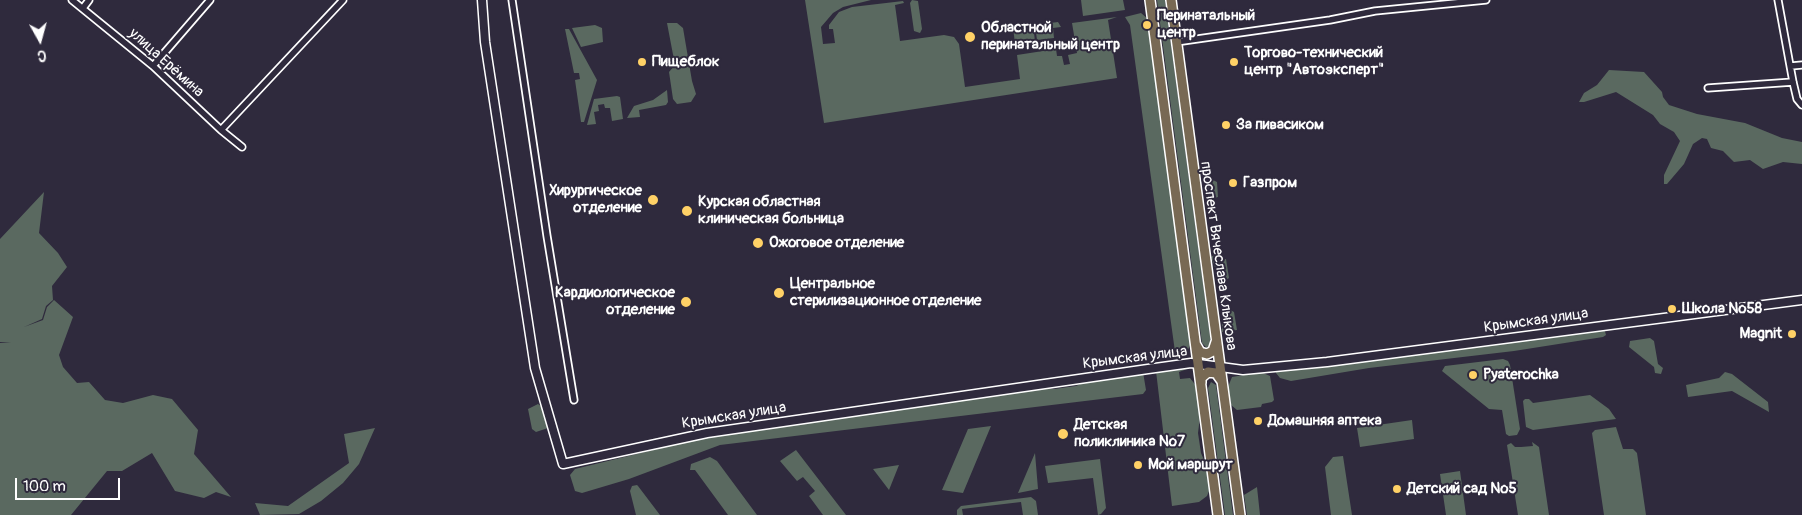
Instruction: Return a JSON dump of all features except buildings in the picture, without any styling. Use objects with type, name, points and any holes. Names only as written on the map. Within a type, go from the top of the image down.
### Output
[{"type":"main road","points":[[1150,0],[1218,515]]},
{"type":"main road","name":"проспект Вячеслава Клыкова","points":[[1171,0],[1240,515]]},
{"type":"main road","points":[[1196,345],[1200,352],[1208,354],[1213,351],[1216,342]]},
{"type":"main road","points":[[1201,383],[1201,378],[1208,372],[1216,373],[1221,381]]},
{"type":"street","name":"улица Ерёмина","points":[[72,0],[154,66],[221,130],[242,147]]},
{"type":"street","points":[[83,8],[89,0]]},
{"type":"street","points":[[154,66],[210,0]]},
{"type":"street","points":[[221,130],[343,0]]},
{"type":"street","name":"Крымская улица","points":[[482,0],[485,42],[535,368],[563,464],[750,426],[1148,368],[1198,364],[1219,365],[1243,370],[1327,362],[1802,300]]},
{"type":"street","points":[[512,0],[574,400]]},
{"type":"street","points":[[1176,42],[1330,20],[1375,11],[1486,0]]},
{"type":"street","points":[[1778,0],[1791,66],[1792,82],[1796,99],[1802,105]]},
{"type":"street","points":[[1791,66],[1802,64]]},
{"type":"street","points":[[1708,88],[1792,82]]},
{"type":"green space","points":[[805,0],[871,0],[843,7],[833,13],[821,27],[823,44],[835,43],[833,29],[829,29],[829,25],[839,12],[852,7],[903,1],[904,3],[895,5],[900,41],[944,35],[954,37],[959,44],[965,87],[1020,79],[1017,55],[1056,49],[1057,56],[1062,56],[1064,65],[1070,64],[1068,55],[1077,53],[1072,23],[1117,17],[1108,20],[1117,78],[824,123]]},
{"type":"green space","points":[[912,0],[918,1],[922,29],[920,33],[914,31],[910,3]]},
{"type":"green space","points":[[1081,0],[1123,0],[1125,10],[1083,16]]},
{"type":"green space","points":[[1157,0],[1165,0],[1211,343],[1207,348],[1202,343]]},
{"type":"green space","points":[[1141,13],[1148,19],[1191,343],[1186,354],[1176,359],[1130,25],[1125,17]]},
{"type":"green space","points":[[1058,22],[1061,27],[1053,28],[1054,38],[1037,40],[1035,25]]},
{"type":"green space","points":[[667,23],[677,23],[683,28],[696,94],[691,102],[677,104],[673,99],[669,72],[675,65]]},
{"type":"green space","points":[[595,25],[602,28],[603,42],[581,47],[572,28]]},
{"type":"green space","points":[[1033,25],[1035,41],[1015,43],[1013,28]]},
{"type":"green space","points":[[565,29],[569,29],[597,80],[584,122],[581,122],[575,80],[580,79],[579,73],[574,73]]},
{"type":"green space","points":[[1609,70],[1644,72],[1662,92],[1669,105],[1697,114],[1745,123],[1782,138],[1802,142],[1802,164],[1783,162],[1763,169],[1750,160],[1734,162],[1723,151],[1711,148],[1707,139],[1702,138],[1693,144],[1684,164],[1667,184],[1664,184],[1664,175],[1680,141],[1674,132],[1660,124],[1653,115],[1616,92],[1579,102],[1584,93],[1597,85]]},
{"type":"green space","points":[[667,90],[668,102],[666,105],[639,110],[640,117],[627,118],[634,106],[653,100]]},
{"type":"green space","points":[[620,97],[623,119],[612,121],[610,108],[605,108],[604,104],[598,105],[599,111],[594,112],[596,124],[587,125],[594,99]]},
{"type":"green space","points":[[1211,179],[1217,182],[1218,197],[1207,200],[1204,181]]},
{"type":"green space","points":[[44,192],[39,233],[58,253],[67,267],[52,286],[53,300],[46,306],[42,319],[24,327],[43,320],[47,307],[54,300],[73,317],[59,355],[63,367],[77,383],[89,382],[105,400],[123,403],[153,395],[172,399],[198,430],[194,454],[231,497],[216,492],[204,498],[175,491],[152,453],[122,471],[107,471],[71,515],[0,515],[0,343],[11,342],[0,342],[0,239]]},
{"type":"green space","points":[[1214,255],[1217,260],[1226,259],[1229,278],[1221,283],[1211,257]]},
{"type":"green space","points":[[1225,307],[1234,312],[1237,330],[1222,332],[1222,308]]},
{"type":"green space","points":[[1604,328],[1606,335],[1603,337],[1514,351],[1369,368],[1291,381],[1280,378],[1276,373],[1276,371]]},
{"type":"green space","points":[[1650,338],[1654,341],[1658,364],[1663,368],[1661,374],[1655,373],[1654,367],[1629,347],[1630,341]]},
{"type":"green space","points":[[1503,359],[1508,361],[1510,365],[1520,429],[1517,435],[1509,436],[1506,434],[1502,410],[1489,409],[1442,371],[1445,366]]},
{"type":"green space","points":[[1187,365],[1187,369],[1179,372],[1180,379],[1190,378],[1197,387],[1200,417],[1198,433],[1201,453],[1207,467],[1210,489],[1207,496],[1199,502],[1172,506],[1156,371]]},
{"type":"green space","points":[[1143,372],[1146,390],[1143,394],[720,445],[629,479],[582,493],[575,491],[570,475],[575,469],[706,437],[1039,387],[1054,389],[1076,386],[1090,380]]},
{"type":"green space","points":[[1261,372],[1270,376],[1274,400],[1262,404],[1261,407],[1237,410],[1231,405],[1228,387],[1232,377]]},
{"type":"green space","points":[[1725,372],[1732,374],[1768,402],[1769,412],[1732,391],[1688,397],[1686,385],[1719,378]]},
{"type":"green space","points":[[1211,382],[1216,385],[1233,515],[1225,515],[1208,388]]},
{"type":"green space","points":[[1590,395],[1609,409],[1616,419],[1533,430],[1526,427],[1523,401],[1525,399],[1529,399],[1533,403]]},
{"type":"green space","points":[[538,404],[541,406],[548,428],[536,432],[532,429],[528,409]]},
{"type":"green space","points":[[1412,420],[1414,439],[1360,447],[1357,428]]},
{"type":"green space","points":[[991,426],[963,493],[942,490],[968,429]]},
{"type":"green space","points":[[1616,427],[1623,449],[1633,449],[1637,453],[1646,515],[1604,515],[1592,433],[1595,430]]},
{"type":"green space","points":[[375,428],[359,464],[343,483],[321,501],[299,514],[260,515],[255,503],[288,506],[349,463],[344,434]]},
{"type":"green space","points":[[1532,442],[1539,447],[1549,515],[1518,515],[1507,445],[1511,443],[1515,447],[1533,446]]},
{"type":"green space","points":[[796,450],[846,515],[823,515],[809,496],[815,491],[803,477],[797,481],[780,461]]},
{"type":"green space","points":[[1035,453],[1038,489],[1018,493]]},
{"type":"green space","points":[[1343,456],[1352,515],[1331,515],[1325,467],[1333,457]]},
{"type":"green space","points":[[710,457],[717,461],[757,515],[728,515],[695,470],[690,470],[691,464]]},
{"type":"green space","points":[[1100,459],[1106,508],[1101,514],[1098,515],[1093,478],[1048,483],[1045,466]]},
{"type":"green space","points":[[899,465],[889,490],[873,469]]},
{"type":"green space","points":[[1460,471],[1466,515],[1446,515],[1440,474]]},
{"type":"green space","points":[[637,485],[660,515],[636,515],[630,491],[632,486]]},
{"type":"green space","points":[[1257,487],[1260,515],[1247,515],[1244,495]]},
{"type":"green space","points":[[1031,497],[1036,501],[1038,515],[1023,515],[1021,502],[962,509],[963,515],[957,515],[957,510],[961,506]]},
{"type":"place","name":"Перинатальный центр","points":[[1147,25]]},
{"type":"place","name":"Областной перинатальный центр","points":[[970,37]]},
{"type":"place","name":"Пищеблок","points":[[642,62]]},
{"type":"place","name":"Торгово-технический центр \"Автоэксперт\"","points":[[1234,62]]},
{"type":"place","name":"За пивасиком","points":[[1226,125]]},
{"type":"place","name":"Газпром","points":[[1233,183]]},
{"type":"place","name":"Хирургическое отделение","points":[[653,200]]},
{"type":"place","name":"Курская областная клиническая больница","points":[[687,211]]},
{"type":"place","name":"Ожоговое отделение","points":[[758,243]]},
{"type":"place","name":"Центральное стерилизационное отделение","points":[[779,293]]},
{"type":"place","name":"Кардиологическое отделение","points":[[686,302]]},
{"type":"place","name":"Школа №58","points":[[1672,309]]},
{"type":"place","name":"Magnit","points":[[1792,334]]},
{"type":"place","name":"Pyaterochka","points":[[1473,375]]},
{"type":"place","name":"Домашняя аптека","points":[[1258,421]]},
{"type":"place","name":"Детская поликлиника №7","points":[[1063,434]]},
{"type":"place","name":"Мой маршрут","points":[[1138,465]]},
{"type":"place","name":"Детский сад №5","points":[[1397,489]]}]
